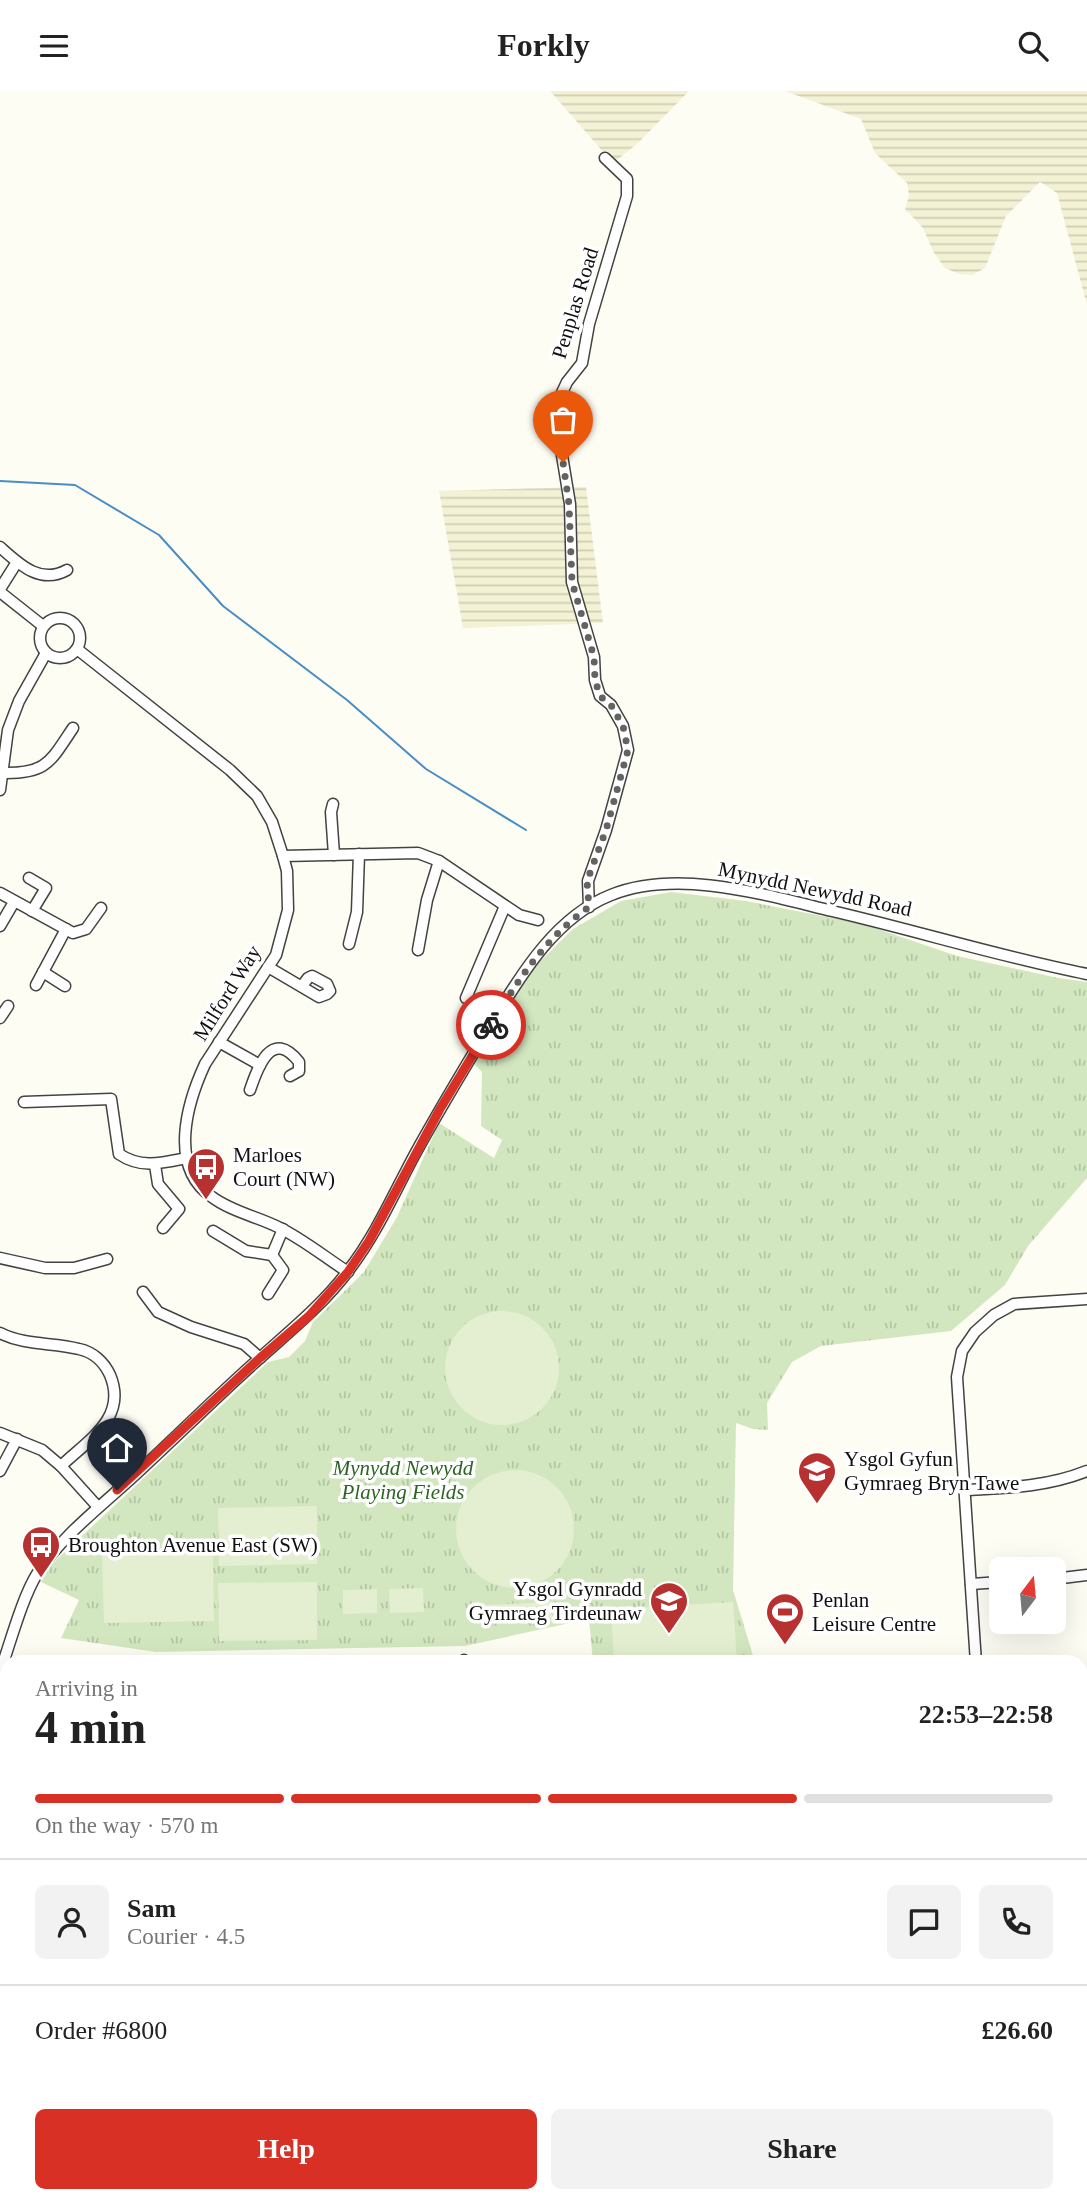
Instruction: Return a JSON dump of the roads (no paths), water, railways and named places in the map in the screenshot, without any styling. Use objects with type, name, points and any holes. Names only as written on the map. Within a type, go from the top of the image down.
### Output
[{"type":"street","name":"Penplas Road","points":[[589,907],[587,881],[606,830],[628,750],[623,726],[611,705],[600,696],[595,680],[594,657],[572,582],[569,504],[556,419],[559,399],[567,382],[582,363],[589,324],[627,196],[627,179],[605,158]]},
{"type":"street","points":[[0,547],[33,573],[57,576],[67,570]]},
{"type":"street","points":[[17,562],[0,590],[43,626]]},
{"type":"street","points":[[54,618],[70,619],[78,627],[80,634],[78,649],[59,658],[46,653],[40,641],[43,626],[54,618]]},
{"type":"street","name":"Milford Way","points":[[78,649],[230,770],[257,796],[272,822],[283,856],[288,910],[276,955],[205,1064],[190,1100],[186,1136],[187,1158],[193,1175],[211,1197],[283,1229],[348,1272]]},
{"type":"street","points":[[0,790],[8,730],[19,701],[46,653]]},
{"type":"street","points":[[2,773],[36,771],[51,761],[73,729]]},
{"type":"street","points":[[334,804],[331,812],[334,855]]},
{"type":"street","points":[[283,856],[418,853],[439,861],[519,915],[538,919]]},
{"type":"street","points":[[349,944],[357,912],[359,854]]},
{"type":"street","points":[[418,950],[427,900],[439,861]]},
{"type":"street","points":[[29,878],[46,888],[32,911]]},
{"type":"street","name":"Mynydd Newydd Road","points":[[6,1655],[36,1576],[52,1554],[98,1507],[309,1316],[348,1272],[384,1214],[440,1109],[521,976],[560,930],[589,907],[612,894],[649,886],[684,883],[721,887],[892,925],[1087,975]]},
{"type":"street","points":[[0,893],[72,933],[86,929],[101,908]]},
{"type":"street","points":[[0,926],[14,902]]},
{"type":"street","points":[[466,998],[505,906]]},
{"type":"street","points":[[36,985],[66,929]]},
{"type":"street","points":[[268,967],[302,986]]},
{"type":"street","points":[[43,972],[65,986]]},
{"type":"street","points":[[0,1019],[8,1006]]},
{"type":"street","points":[[219,1042],[260,1065]]},
{"type":"street","points":[[250,1090],[260,1065],[271,1050],[282,1049],[295,1057],[300,1064],[299,1071],[290,1076]]},
{"type":"street","points":[[24,1102],[111,1099],[119,1154],[131,1162],[155,1165],[187,1158]]},
{"type":"street","points":[[155,1165],[158,1184],[179,1209],[163,1228]]},
{"type":"street","points":[[272,1255],[283,1229]]},
{"type":"street","points":[[213,1231],[246,1251],[272,1255],[283,1270],[268,1294]]},
{"type":"street","points":[[0,1258],[45,1268],[74,1268],[107,1259]]},
{"type":"street","points":[[143,1292],[158,1312],[191,1327],[244,1344],[260,1358]]},
{"type":"street","points":[[975,1655],[957,1377],[962,1351],[975,1332],[993,1315],[1014,1304],[1087,1299]]},
{"type":"street","points":[[0,1333],[33,1344],[79,1349],[93,1355],[106,1367],[116,1399],[114,1408],[105,1425],[61,1466]]},
{"type":"street","points":[[0,1433],[42,1450],[61,1466],[98,1507]]},
{"type":"street","points":[[0,1471],[17,1439]]},
{"type":"street","points":[[965,1490],[1036,1486],[1065,1480],[1087,1471]]},
{"type":"street","points":[[1066,1578],[1087,1575]]},
{"type":"street","points":[[971,1584],[989,1583]]},
{"type":"waterway","points":[[0,481],[75,485],[159,535],[223,606],[347,700],[426,769],[526,830]]},
{"type":"place","name":"Marloes Court (NW)","points":[[206,1201]]},
{"type":"place","name":"Ysgol Gyfun Gymraeg Bryn Tawe","points":[[817,1505]]},
{"type":"place","name":"Broughton Avenue East (SW)","points":[[41,1579]]},
{"type":"place","name":"Ysgol Gynradd Gymraeg Tirdeunaw","points":[[669,1635]]},
{"type":"place","name":"Penlan Leisure Centre","points":[[785,1646]]},
{"type":"park label","name":"Mynydd Newydd Playing Fields","points":[[403,1480]]}]
